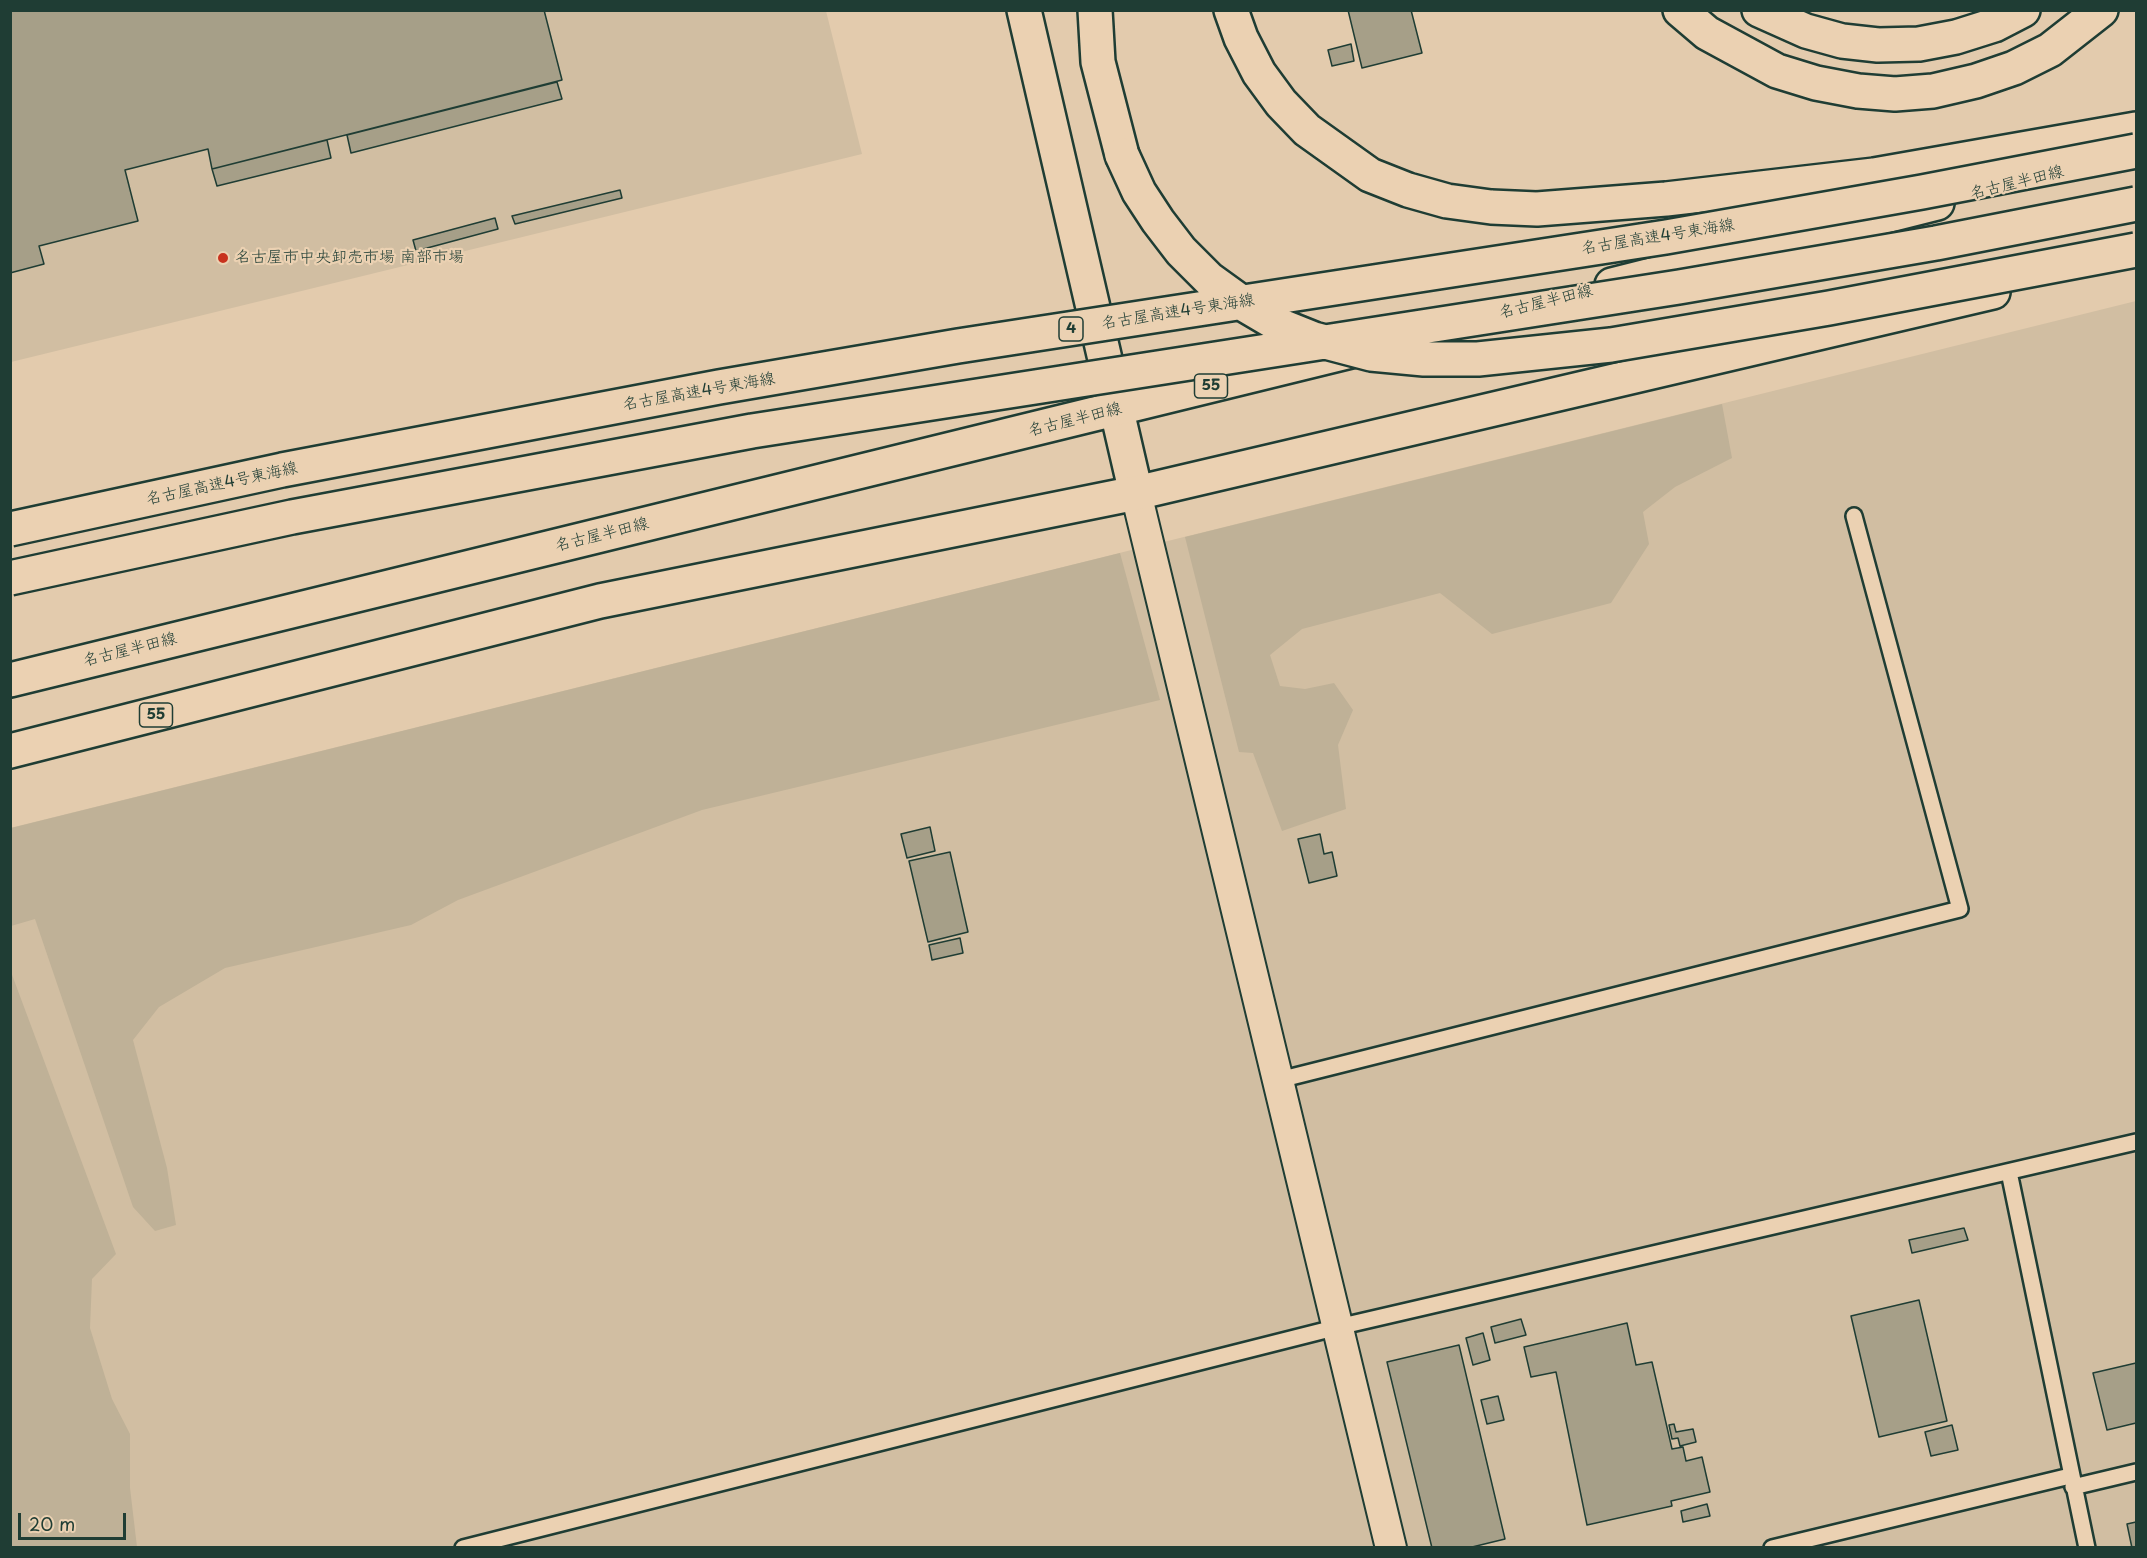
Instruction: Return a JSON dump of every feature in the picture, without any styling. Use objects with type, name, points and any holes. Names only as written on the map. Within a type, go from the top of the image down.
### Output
[{"type":"main road","points":[[1024,10],[1136,493]]},
{"type":"main road","points":[[1095,10],[1098,62],[1108,110],[1122,155],[1139,192],[1181,251],[1209,279],[1245,305],[1280,325],[1314,339],[1371,354],[1424,359],[1478,358],[1611,345],[1841,306],[2136,250]]},
{"type":"main road","points":[[1231,10],[1241,38],[1259,73],[1281,103],[1322,142],[1371,175],[1408,190],[1447,201],[1491,207],[1537,209],[1624,202],[1874,175],[2136,129]]},
{"type":"main road","points":[[1680,10],[1707,33],[1777,71],[1816,83],[1858,91],[1894,94],[1944,88],[2014,68],[2050,50],[2101,10]]},
{"type":"main road","points":[[1759,10],[1806,31],[1842,40],[1878,45],[1919,44],[1956,37],[1994,26],[2023,10]]},
{"type":"main road","name":"名古屋半田線","points":[[10,680],[1116,410],[2136,152]]},
{"type":"main road","name":"名古屋高速4号東海線","points":[[10,529],[282,471],[719,387],[958,346],[1654,239],[2136,152]]},
{"type":"main road","points":[[10,578],[303,515],[752,432],[1679,286],[1936,243],[2136,204]]},
{"type":"main road","name":"55","points":[[10,751],[600,601],[1136,493],[2024,285],[2136,250]]},
{"type":"street","points":[[1136,493],[1391,1548]]},
{"type":"lane","points":[[1279,1080],[1960,909],[1854,516]]},
{"type":"lane","points":[[462,1548],[1338,1327],[2136,1142]]},
{"type":"lane","points":[[2009,1172],[2087,1548]]},
{"type":"lane","points":[[1772,1548],[2072,1482],[2136,1472]]},
{"type":"shaded area","name":"名古屋市中央卸売市場 南部市場","points":[[10,11],[826,11],[862,154],[11,362]]},
{"type":"shaded area","points":[[2136,301],[2136,1547],[11,1547],[10,828]]},
{"type":"shaded area","points":[[1722,404],[1732,458],[1675,487],[1643,512],[1649,544],[1611,603],[1492,634],[1440,593],[1302,629],[1270,655],[1280,686],[1305,689],[1334,683],[1353,710],[1338,745],[1346,809],[1282,831],[1253,753],[1239,752],[1185,537]]},
{"type":"shaded area","points":[[1120,553],[1160,700],[702,810],[458,900],[411,925],[225,968],[159,1007],[133,1040],[167,1168],[176,1225],[155,1231],[133,1207],[35,919],[11,926],[11,828]]},
{"type":"shaded area","points":[[11,972],[116,1254],[92,1279],[90,1328],[112,1399],[130,1434],[130,1488],[137,1547],[11,1547]]},
{"type":"building","points":[[10,10],[544,10],[562,80],[212,169],[208,149],[125,170],[138,221],[39,246],[44,264],[10,273]]},
{"type":"building","points":[[1348,10],[1411,10],[1422,53],[1362,68]]},
{"type":"building","points":[[1351,44],[1354,61],[1332,66],[1328,50]]},
{"type":"building","points":[[557,82],[562,99],[351,153],[347,135]]},
{"type":"building","points":[[327,140],[331,158],[217,186],[212,169]]},
{"type":"building","points":[[620,190],[622,198],[515,224],[512,216]]},
{"type":"building","points":[[495,218],[498,229],[416,251],[413,240]]},
{"type":"building","points":[[930,827],[935,851],[907,858],[901,834]]},
{"type":"building","points":[[1320,834],[1324,854],[1332,852],[1337,876],[1309,883],[1298,839]]},
{"type":"building","points":[[950,852],[968,932],[928,942],[909,861]]},
{"type":"building","points":[[960,938],[963,953],[932,960],[929,945]]},
{"type":"building","points":[[1964,1228],[1968,1240],[1912,1253],[1909,1240]]},
{"type":"building","points":[[1919,1300],[1947,1421],[1879,1437],[1851,1316]]},
{"type":"building","points":[[1521,1319],[1526,1335],[1495,1343],[1491,1327]]},
{"type":"building","points":[[1627,1323],[1636,1365],[1652,1362],[1672,1449],[1683,1447],[1686,1461],[1702,1457],[1710,1492],[1671,1501],[1672,1506],[1587,1525],[1556,1372],[1531,1377],[1524,1347]]},
{"type":"building","points":[[1483,1333],[1490,1360],[1473,1365],[1466,1338]]},
{"type":"building","points":[[1459,1345],[1505,1539],[1468,1548],[1432,1548],[1387,1362]]},
{"type":"building","points":[[2136,1363],[2136,1423],[2107,1430],[2093,1373]]},
{"type":"building","points":[[1498,1396],[1504,1420],[1487,1424],[1481,1400]]},
{"type":"building","points":[[1674,1424],[1676,1432],[1693,1429],[1696,1442],[1680,1446],[1678,1438],[1672,1439],[1669,1425]]},
{"type":"building","points":[[1952,1425],[1958,1450],[1931,1456],[1925,1432]]},
{"type":"building","points":[[1707,1504],[1710,1516],[1683,1522],[1681,1511]]},
{"type":"building","points":[[2136,1522],[2136,1548],[2132,1548],[2127,1524]]},
{"type":"place","name":"名古屋市中央卸売市場 南部市場","points":[[223,258]]}]
